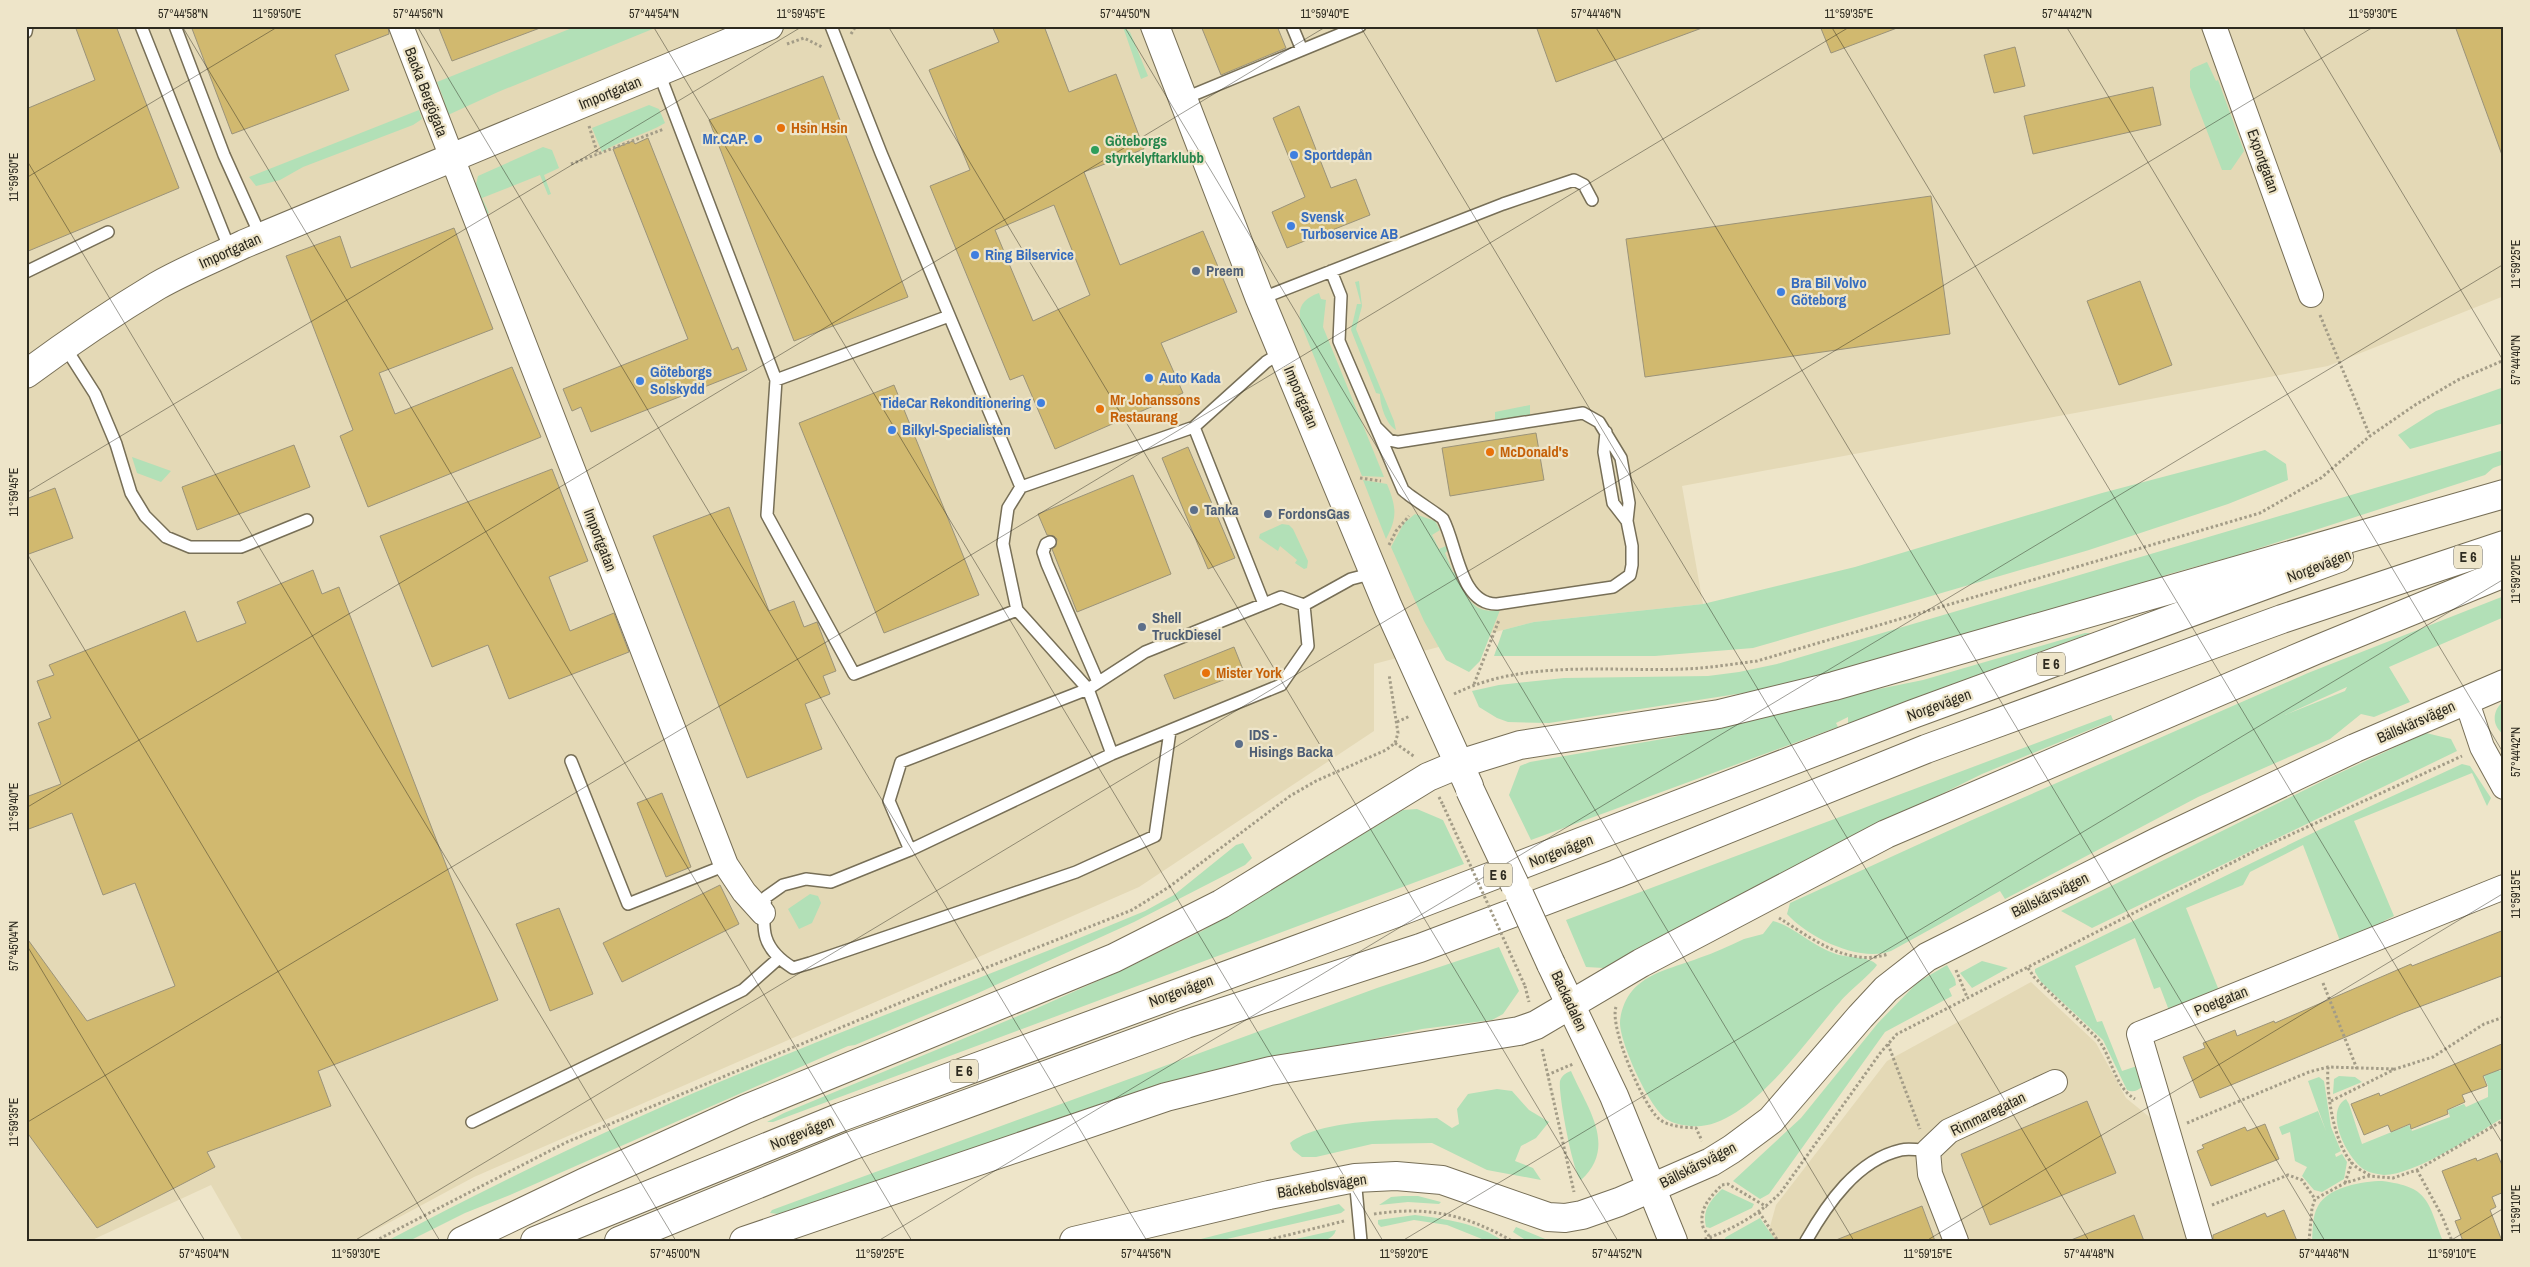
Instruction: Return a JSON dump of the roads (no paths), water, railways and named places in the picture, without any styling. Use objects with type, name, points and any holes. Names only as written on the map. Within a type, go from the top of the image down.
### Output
[{"type":"main road","name":"Importgatan","points":[[1155,26],[1260,299],[1374,573],[1431,705],[1459,764]]},
{"type":"main road","name":"Importgatan","points":[[26,374],[158,286],[230,250],[659,73],[774,36]]},
{"type":"main road","points":[[462,1241],[585,1182],[746,1109],[1114,958],[1221,904],[1428,777],[1459,764],[1520,745],[1719,714],[1834,686],[2504,494]]},
{"type":"main road","name":"Norgevägen","points":[[535,1241],[841,1117],[1406,909],[1913,714],[2275,583],[2504,494]]},
{"type":"main road","name":"Norgevägen","points":[[619,1241],[851,1146],[1186,1024],[1420,948],[1616,874],[1926,749],[2282,620],[2504,545]]},
{"type":"main road","points":[[744,1241],[1166,1097],[1270,1071],[1519,1031],[1536,1025],[1641,963],[1886,834],[2316,650],[2504,573]]},
{"type":"main road","name":"Bällskärsvägen","points":[[1653,1188],[1716,1174],[1748,1138],[1771,1120],[1886,990],[1927,957],[2157,842],[2355,748],[2504,684]]},
{"type":"main road","name":"Backadalen","points":[[1459,764],[1614,1096],[1673,1241]]},
{"type":"main road","name":"Bäckebolsvägen","points":[[1074,1241],[1145,1227],[1355,1178],[1396,1176],[1442,1180],[1548,1217],[1565,1218],[1582,1215],[1653,1188]]},
{"type":"street","name":"Backa Bergögata","points":[[401,26],[451,158]]},
{"type":"street","name":"Exportgatan","points":[[2214,26],[2311,295]]},
{"type":"street","name":"Importgatan","points":[[451,158],[726,865],[744,892],[764,913]]},
{"type":"street","points":[[2466,700],[2482,747],[2504,787]]},
{"type":"street","name":"Poetgatan","points":[[2200,1241],[2167,1123],[2139,1034],[2504,887]]},
{"type":"street","name":"Rimmaregatan","points":[[1928,1151],[1949,1131],[2056,1082]]},
{"type":"street","points":[[1928,1151],[1930,1174],[1956,1241]]},
{"type":"lane","points":[[26,32],[27,26]]},
{"type":"lane","points":[[141,26],[230,250]]},
{"type":"lane","points":[[175,26],[224,156],[261,237]]},
{"type":"lane","points":[[831,26],[881,153],[1021,487]]},
{"type":"lane","points":[[1292,26],[1302,50]]},
{"type":"lane","points":[[1183,99],[1360,26]]},
{"type":"lane","points":[[659,73],[776,380],[767,515],[854,674],[1017,610]]},
{"type":"lane","points":[[1260,299],[1502,204],[1574,180],[1584,185],[1592,200]]},
{"type":"lane","points":[[26,272],[108,232]]},
{"type":"lane","points":[[1331,272],[1341,296],[1339,341],[1403,490],[1422,505],[1442,517],[1472,594],[1486,605],[1506,603],[1613,587],[1621,584],[1630,575],[1632,546],[1627,521],[1614,503],[1604,452],[1606,432],[1599,422],[1584,412],[1398,442],[1389,440],[1377,428]]},
{"type":"lane","points":[[776,380],[949,316]]},
{"type":"lane","points":[[65,347],[95,394],[116,444],[132,493],[145,516],[166,537],[190,547],[241,547],[307,520]]},
{"type":"lane","points":[[1112,754],[1088,688],[1017,610],[1003,544],[1008,508],[1021,487],[1194,427],[1266,362],[1282,352]]},
{"type":"lane","points":[[1194,427],[1264,604]]},
{"type":"lane","points":[[1050,542],[1046,544],[1042,552],[1098,682]]},
{"type":"lane","points":[[910,850],[889,801],[901,762],[1088,688],[1145,652],[1281,597],[1304,605],[1351,579],[1374,573]]},
{"type":"lane","points":[[1170,731],[1155,836],[1076,872],[792,968],[778,958],[766,940],[762,924],[766,896],[783,885],[806,879],[831,882],[910,850],[1112,754],[1281,685],[1308,646],[1304,605]]},
{"type":"lane","points":[[571,762],[628,904],[726,865]]},
{"type":"lane","points":[[472,1122],[743,990],[778,958]]},
{"type":"lane","points":[[1806,1241],[1834,1199],[1857,1174],[1879,1159],[1902,1150],[1928,1151]]},
{"type":"lane","points":[[1355,1178],[1361,1241]]},
{"type":"place","name":"Hsin Hsin","points":[[781,128]]},
{"type":"place","name":"Mr.CAP.","points":[[758,139]]},
{"type":"place","name":"Göteborgs styrkelyftarklubb","points":[[1095,150]]},
{"type":"place","name":"Sportdepån","points":[[1294,155]]},
{"type":"place","name":"Svensk Turboservice AB","points":[[1291,226]]},
{"type":"place","name":"Ring Bilservice","points":[[975,255]]},
{"type":"place","name":"Preem","points":[[1196,271]]},
{"type":"place","name":"Bra Bil Volvo Göteborg","points":[[1781,292]]},
{"type":"place","name":"Auto Kada","points":[[1149,378]]},
{"type":"place","name":"Göteborgs Solskydd","points":[[640,381]]},
{"type":"place","name":"TideCar Rekonditionering","points":[[1041,403]]},
{"type":"place","name":"Mr Johanssons Restaurang","points":[[1100,409]]},
{"type":"place","name":"Bilkyl-Specialisten","points":[[892,430]]},
{"type":"place","name":"McDonald's","points":[[1490,452]]},
{"type":"place","name":"Tanka","points":[[1194,510]]},
{"type":"place","name":"FordonsGas","points":[[1268,514]]},
{"type":"place","name":"Shell TruckDiesel","points":[[1142,627]]},
{"type":"place","name":"Mister York","points":[[1206,673]]},
{"type":"place","name":"IDS - Hisings Backa","points":[[1239,744]]}]
